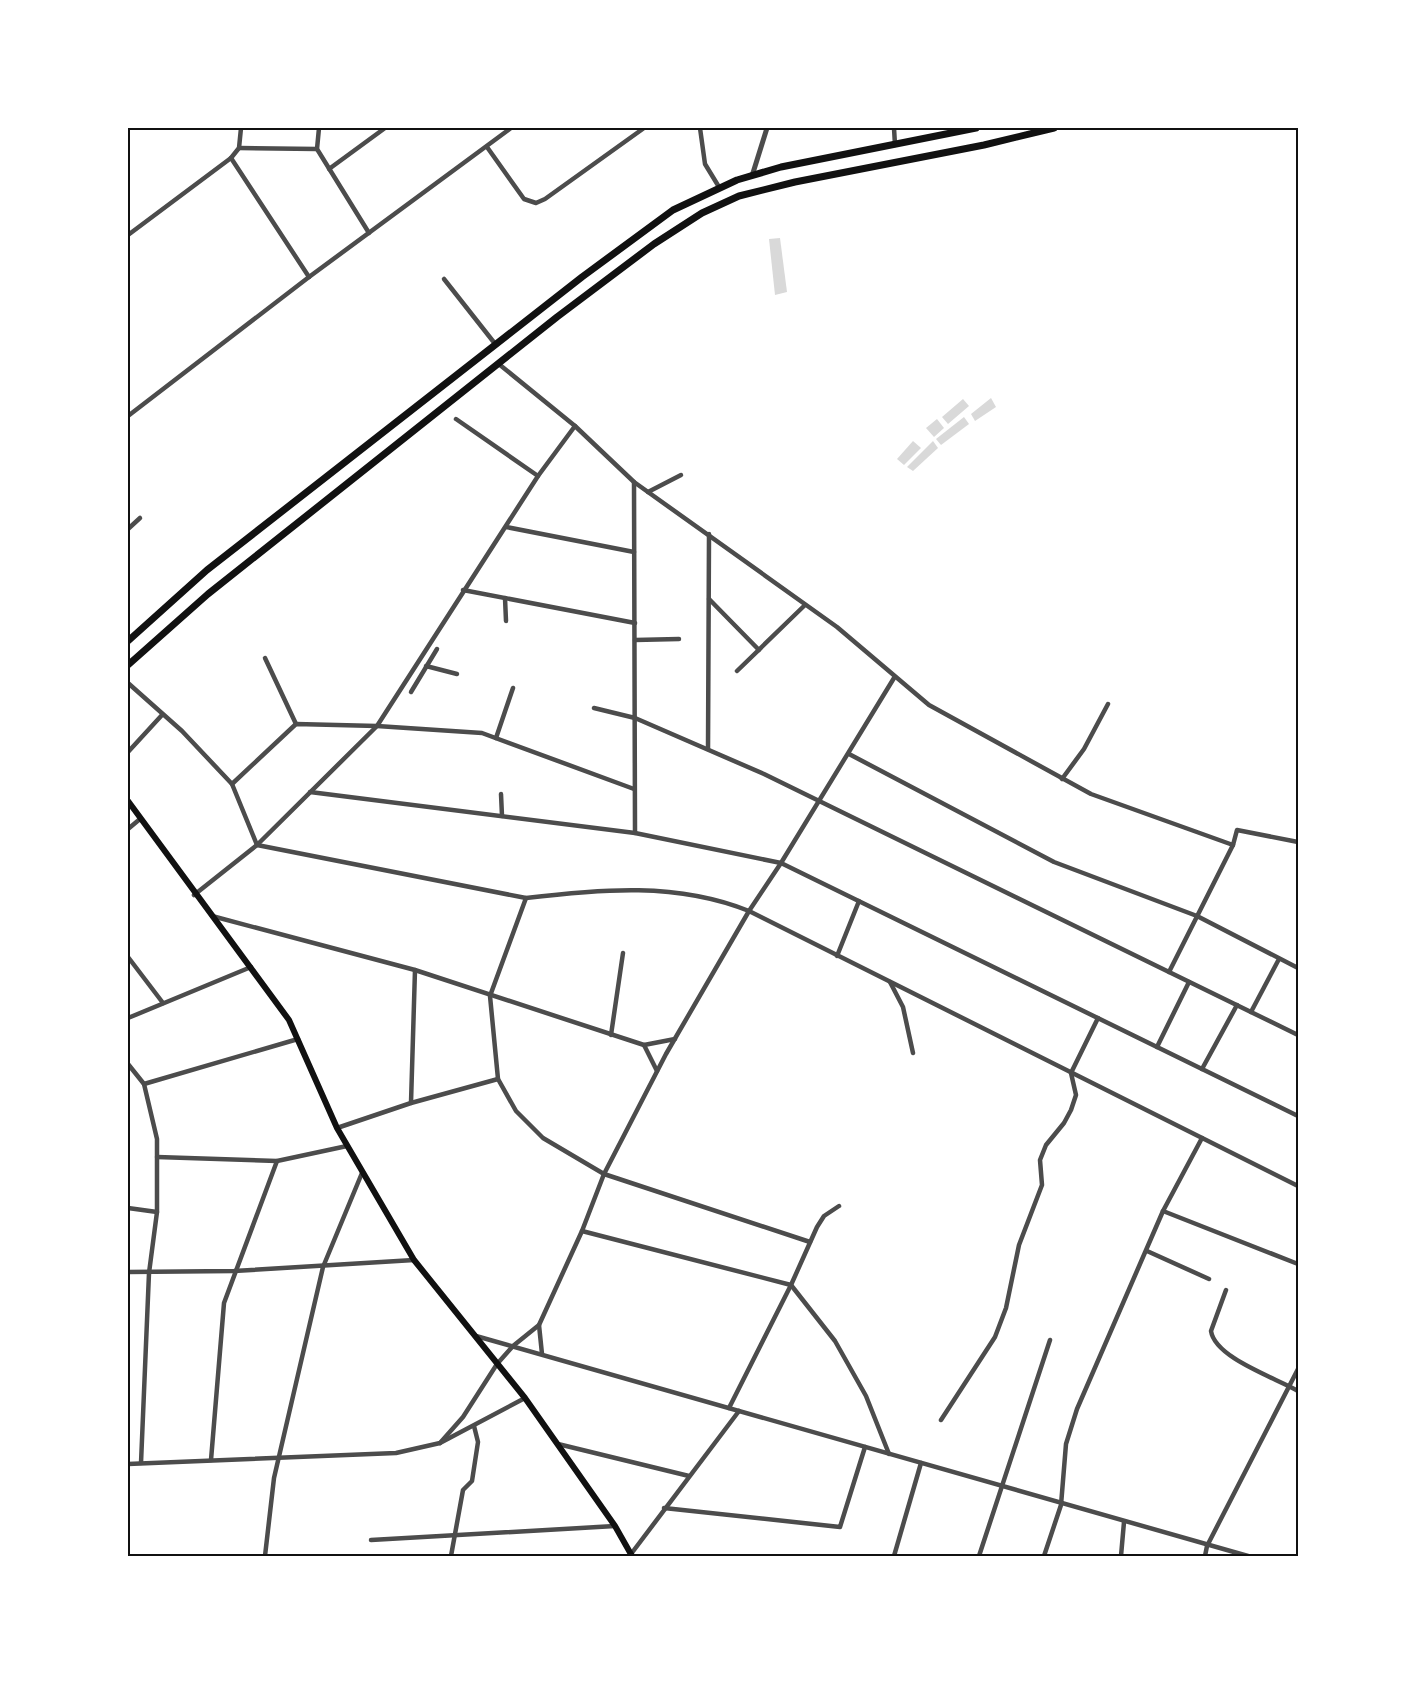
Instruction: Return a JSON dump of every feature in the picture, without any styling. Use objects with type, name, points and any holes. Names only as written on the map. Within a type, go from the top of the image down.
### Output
[{"type":"highway","points":[[128,641],[207,570],[582,277],[673,210],[719,187],[781,167],[976,128]]},
{"type":"highway","points":[[128,665],[208,594],[548,324],[654,244],[702,213],[739,195],[878,164],[984,145],[1054,128]]},
{"type":"main road","points":[[128,801],[194,895],[251,967],[289,1020],[337,1128],[414,1260],[525,1398],[615,1527],[631,1555]]},
{"type":"street","points":[[128,234],[231,158],[238,148],[241,128]]},
{"type":"street","points":[[319,128],[317,149],[369,233]]},
{"type":"street","points":[[329,169],[385,128]]},
{"type":"street","points":[[128,416],[309,277],[511,128]]},
{"type":"street","points":[[487,147],[524,199],[536,203],[644,128]]},
{"type":"street","points":[[700,128],[705,164],[719,187]]},
{"type":"street","points":[[752,176],[767,128]]},
{"type":"street","points":[[894,128],[895,145]]},
{"type":"street","points":[[238,148],[317,149]]},
{"type":"street","points":[[231,158],[309,277]]},
{"type":"street","points":[[444,279],[496,345]]},
{"type":"street","points":[[500,364],[574,426],[634,482],[710,534],[837,627],[894,678],[929,705],[1091,794],[1233,845]]},
{"type":"street","points":[[456,419],[538,476]]},
{"type":"street","points":[[194,895],[257,845],[377,726],[463,590],[574,426]]},
{"type":"street","points":[[648,492],[681,475]]},
{"type":"street","points":[[634,482],[635,833]]},
{"type":"street","points":[[128,529],[140,518]]},
{"type":"street","points":[[506,527],[634,552]]},
{"type":"street","points":[[708,749],[710,534]]},
{"type":"street","points":[[463,590],[635,623]]},
{"type":"street","points":[[505,598],[506,621]]},
{"type":"street","points":[[709,599],[759,650]]},
{"type":"street","points":[[737,671],[805,605]]},
{"type":"street","points":[[635,640],[679,639]]},
{"type":"street","points":[[411,692],[437,649]]},
{"type":"street","points":[[265,658],[296,724]]},
{"type":"street","points":[[418,664],[457,674]]},
{"type":"street","points":[[440,1443],[463,1417],[497,1364],[513,1346],[539,1325],[582,1231],[604,1174],[657,1071],[749,911],[849,754],[894,678]]},
{"type":"street","points":[[128,683],[182,731],[232,784],[257,845]]},
{"type":"street","points":[[496,738],[513,688]]},
{"type":"street","points":[[1062,779],[1084,749],[1108,704]]},
{"type":"street","points":[[594,708],[635,718],[708,749],[1299,1035]]},
{"type":"street","points":[[128,752],[162,715]]},
{"type":"street","points":[[232,784],[296,724],[377,726],[482,733],[634,789]]},
{"type":"street","points":[[849,754],[1054,862],[1197,916],[1299,968]]},
{"type":"street","points":[[310,792],[635,833],[781,863],[1299,1116]]},
{"type":"street","points":[[501,794],[502,816]]},
{"type":"street","points":[[128,829],[140,819]]},
{"type":"street","points":[[1169,972],[1233,845],[1237,830],[1299,842]]},
{"type":"street","points":[[257,845],[526,898],[570,893],[637,890],[684,892],[718,899],[749,911],[1299,1186]]},
{"type":"street","points":[[526,898],[490,996],[498,1079],[516,1111],[543,1138],[604,1174],[810,1242]]},
{"type":"street","points":[[837,956],[859,901]]},
{"type":"street","points":[[210,915],[415,970],[644,1045],[675,1039]]},
{"type":"street","points":[[611,1035],[623,953]]},
{"type":"street","points":[[128,957],[163,1003]]},
{"type":"street","points":[[1251,1012],[1279,959]]},
{"type":"street","points":[[128,1018],[251,967]]},
{"type":"street","points":[[411,1103],[415,970]]},
{"type":"street","points":[[890,982],[903,1007],[913,1053]]},
{"type":"street","points":[[1157,1047],[1189,982]]},
{"type":"street","points":[[1202,1069],[1237,1005]]},
{"type":"street","points":[[940,1420],[995,1337],[1006,1308],[1019,1245],[1042,1185],[1040,1160],[1046,1145],[1064,1124],[1076,1095],[1071,1073],[1098,1018]]},
{"type":"street","points":[[144,1084],[298,1039]]},
{"type":"street","points":[[644,1045],[657,1071]]},
{"type":"street","points":[[128,1064],[144,1084],[157,1139],[158,1157],[157,1212],[149,1273],[141,1463]]},
{"type":"street","points":[[337,1128],[411,1103],[498,1079]]},
{"type":"street","points":[[1044,1557],[1061,1505],[1066,1444],[1077,1409],[1164,1211],[1202,1138]]},
{"type":"street","points":[[158,1157],[277,1161],[347,1146]]},
{"type":"street","points":[[211,1460],[224,1303],[234,1271],[277,1161]]},
{"type":"street","points":[[265,1557],[279,1457],[323,1267],[362,1173]]},
{"type":"street","points":[[729,1408],[824,1215],[839,1206]]},
{"type":"street","points":[[128,1209],[157,1212]]},
{"type":"street","points":[[1164,1211],[1299,1264]]},
{"type":"street","points":[[582,1231],[791,1285],[835,1341],[866,1396],[889,1454]]},
{"type":"street","points":[[1147,1251],[1209,1279]]},
{"type":"street","points":[[128,1272],[234,1271],[414,1260]]},
{"type":"street","points":[[1226,1290],[1211,1330],[1212,1337],[1218,1346],[1234,1358],[1299,1391]]},
{"type":"street","points":[[539,1325],[542,1354]]},
{"type":"street","points":[[476,1336],[1248,1557]]},
{"type":"street","points":[[979,1557],[1004,1487],[1050,1340]]},
{"type":"street","points":[[1205,1557],[1207,1546],[1299,1369]]},
{"type":"street","points":[[128,1464],[396,1453],[440,1443],[525,1398]]},
{"type":"street","points":[[631,1555],[664,1508],[739,1411]]},
{"type":"street","points":[[451,1557],[463,1490],[472,1481],[478,1442],[474,1426]]},
{"type":"street","points":[[557,1444],[689,1476]]},
{"type":"street","points":[[664,1508],[840,1527],[865,1447]]},
{"type":"street","points":[[894,1557],[921,1463]]},
{"type":"street","points":[[1121,1557],[1124,1522]]},
{"type":"street","points":[[371,1540],[615,1527]]},
{"type":"shaded area","points":[[780,238],[787,292],[775,295],[769,239]]},
{"type":"shaded area","points":[[991,398],[996,407],[975,421],[971,414]]},
{"type":"shaded area","points":[[963,399],[969,406],[948,424],[942,417]]},
{"type":"shaded area","points":[[964,417],[969,424],[941,445],[936,439]]},
{"type":"shaded area","points":[[937,419],[944,428],[934,437],[926,428]]},
{"type":"shaded area","points":[[913,441],[921,448],[904,465],[897,459]]},
{"type":"shaded area","points":[[933,441],[938,448],[913,471],[907,467]]}]
